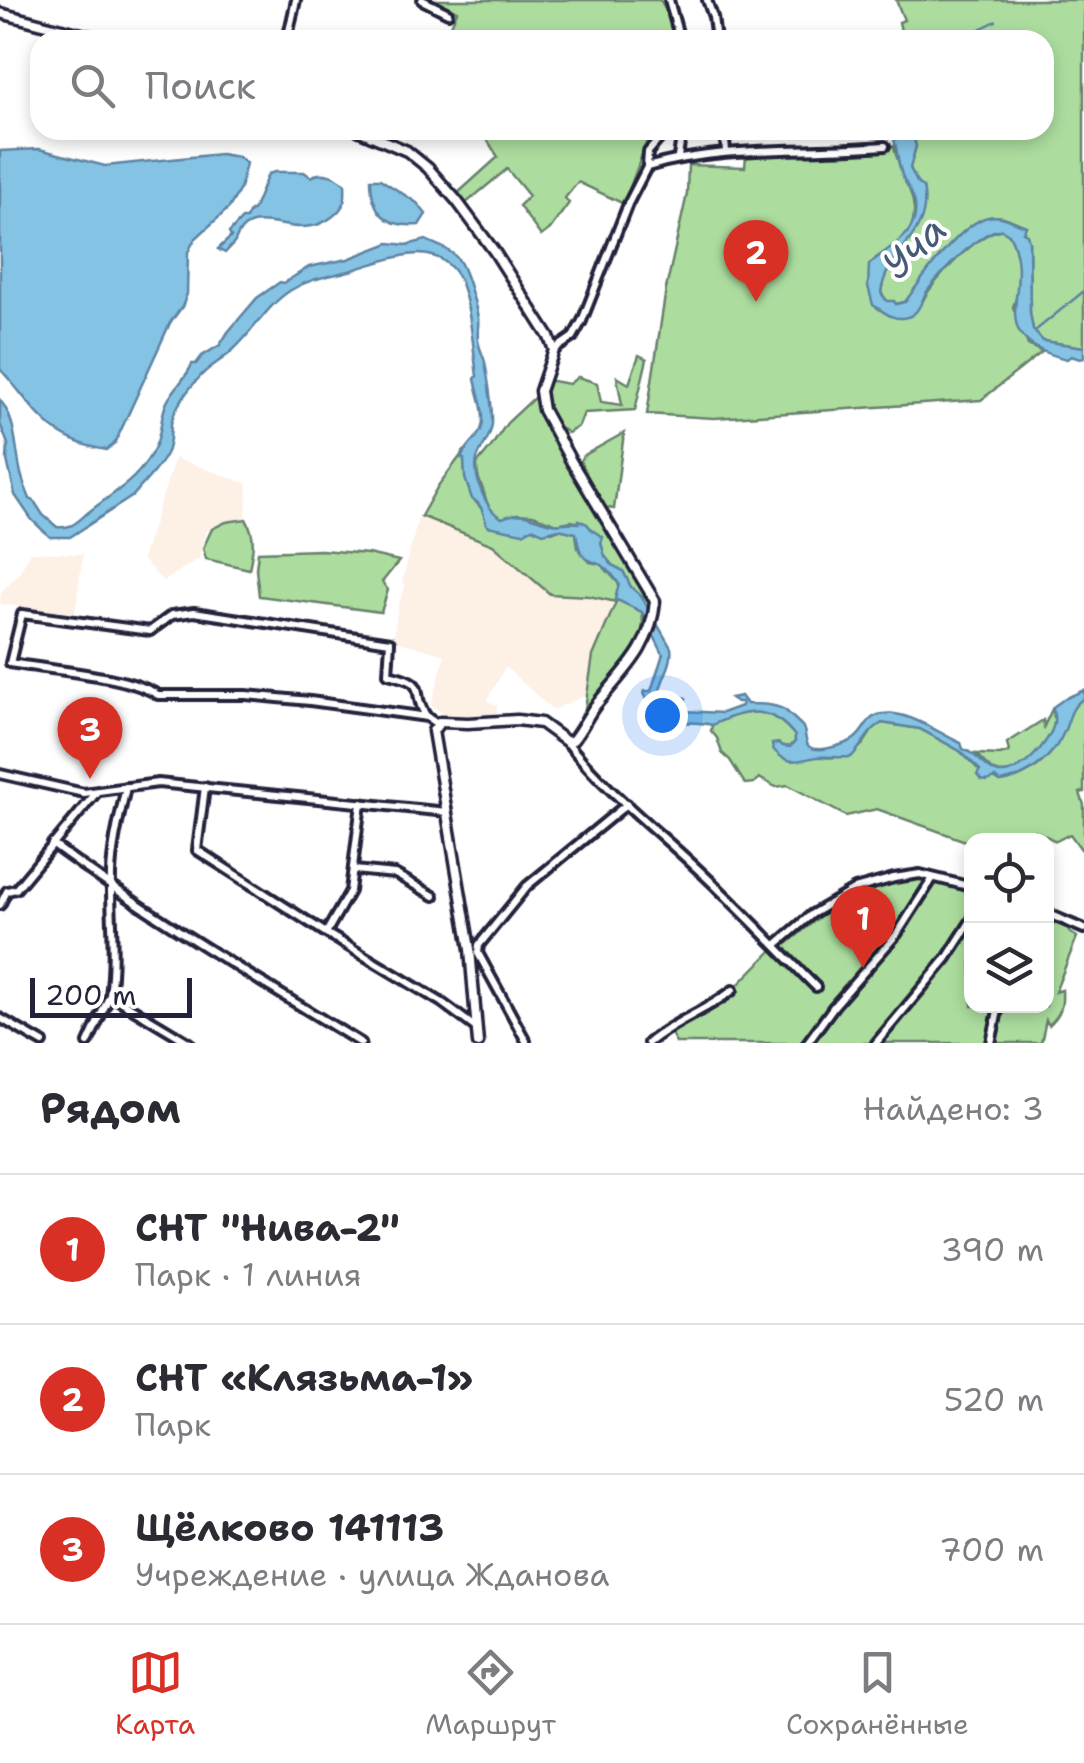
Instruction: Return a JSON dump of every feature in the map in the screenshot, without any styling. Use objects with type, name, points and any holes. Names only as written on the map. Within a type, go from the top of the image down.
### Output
[{"type":"street","points":[[289,30],[296,0]]},
{"type":"street","points":[[422,0],[448,13]]},
{"type":"street","points":[[669,0],[677,30]]},
{"type":"street","points":[[708,0],[715,30]]},
{"type":"street","points":[[0,14],[65,30]]},
{"type":"street","points":[[381,140],[406,151],[444,186],[494,251],[554,350]]},
{"type":"street","points":[[567,742],[573,740],[592,710],[634,662],[656,601],[571,461],[543,410],[540,390],[554,350],[573,337],[582,322],[647,166],[648,152],[658,140]]},
{"type":"street","points":[[678,158],[681,140]]},
{"type":"street","points":[[725,140],[726,151]]},
{"type":"street","points":[[647,166],[726,151],[886,146]]},
{"type":"street","points":[[427,717],[246,695],[158,695],[113,680],[10,664],[22,614],[150,631],[172,615],[194,612],[390,642],[388,674],[413,682],[419,690],[420,707],[437,724]]},
{"type":"street","points":[[478,1043],[474,949],[433,731],[445,721],[541,723],[567,742],[627,804],[777,944],[816,987]]},
{"type":"street","points":[[0,774],[84,792],[158,783],[447,812]]},
{"type":"street","points":[[88,1043],[110,995],[114,972],[111,888],[114,844],[126,786]]},
{"type":"street","points":[[205,787],[197,850],[477,1029]]},
{"type":"street","points":[[0,904],[7,891],[16,889],[96,792]]},
{"type":"street","points":[[326,933],[350,892],[361,803]]},
{"type":"street","points":[[474,949],[526,886],[627,804]]},
{"type":"street","points":[[52,844],[111,888],[361,1043]]},
{"type":"street","points":[[354,870],[395,874],[434,896]]},
{"type":"street","points":[[777,944],[812,914],[855,889],[920,874],[964,885]]},
{"type":"street","points":[[806,1043],[897,934],[934,878]]},
{"type":"street","points":[[1054,917],[1082,928]]},
{"type":"street","points":[[876,1043],[947,958],[969,923]]},
{"type":"street","points":[[474,949],[526,1041]]},
{"type":"street","points":[[648,1043],[733,990]]},
{"type":"street","points":[[110,995],[190,1043]]},
{"type":"street","points":[[991,1043],[997,1013]]},
{"type":"street","points":[[0,1018],[43,1043]]},
{"type":"shaded area","points":[[175,458],[248,484],[246,519],[226,522],[205,532],[199,559],[163,581],[142,559]]},
{"type":"shaded area","points":[[421,516],[493,545],[550,594],[616,602],[593,656],[586,695],[553,710],[505,667],[487,701],[497,705],[496,718],[477,720],[446,715],[431,706],[445,655],[393,640],[406,585],[402,583]]},
{"type":"shaded area","points":[[30,552],[83,554],[75,613],[0,604],[1,592],[20,572]]},
{"type":"green space","points":[[434,0],[660,0],[676,30],[449,30],[457,11]]},
{"type":"green space","points":[[896,0],[1084,0],[1084,347],[1043,341],[1033,330],[1029,241],[1023,233],[1026,226],[1003,217],[983,219],[965,230],[905,302],[888,302],[881,293],[884,278],[921,218],[923,188],[910,168],[914,140],[1054,140],[1054,30],[901,30],[899,22],[904,20]]},
{"type":"green space","points":[[487,140],[647,140],[624,204],[578,182],[565,198],[569,203],[541,236],[519,206],[529,196],[507,169],[465,204],[457,194],[498,157]]},
{"type":"green space","points":[[894,146],[914,204],[914,216],[903,239],[876,258],[870,282],[873,301],[885,313],[922,303],[957,259],[982,238],[1002,230],[1009,234],[1018,261],[1018,289],[1013,307],[1028,345],[1042,352],[981,400],[714,418],[647,414],[666,289],[687,194],[688,165],[745,167],[746,156]]},
{"type":"green space","points":[[639,355],[647,359],[635,410],[584,413],[579,426],[568,433],[556,423],[547,404],[546,380],[569,384],[578,377],[597,383],[601,402],[622,405],[617,377],[629,384]]},
{"type":"green space","points":[[536,396],[539,413],[650,595],[649,612],[623,571],[604,556],[601,542],[587,524],[557,524],[533,515],[516,514],[503,519],[489,507],[477,464],[507,423]]},
{"type":"green space","points":[[624,433],[614,509],[603,507],[580,461]]},
{"type":"green space","points":[[465,450],[462,457],[466,479],[479,506],[502,520],[552,532],[559,529],[576,533],[578,548],[590,562],[601,564],[619,584],[617,598],[622,593],[636,599],[639,607],[627,603],[642,612],[643,626],[634,652],[584,715],[593,656],[616,602],[550,594],[493,545],[421,516]]},
{"type":"green space","points":[[246,519],[252,537],[249,569],[206,559],[203,548],[212,529]]},
{"type":"green space","points":[[321,550],[399,561],[382,582],[388,590],[381,612],[259,596],[258,552]]},
{"type":"green space","points":[[1084,698],[1081,849],[1070,834],[1056,841],[1054,833],[1034,830],[964,833],[964,840],[877,809],[846,816],[788,785],[776,787],[759,778],[745,784],[711,731],[712,725],[735,715],[766,714],[795,736],[790,747],[773,744],[806,754],[839,757],[860,747],[882,723],[920,729],[960,751],[980,771],[1001,782],[1024,774],[1045,760]]},
{"type":"green space","points":[[1053,707],[1054,724],[1047,740],[1018,769],[998,772],[976,754],[1009,752],[1007,743],[1043,720],[1044,726]]},
{"type":"green space","points":[[918,877],[964,891],[964,1013],[1054,1013],[1054,920],[1069,927],[1069,932],[1077,937],[1055,992],[1062,990],[1062,1001],[1049,1025],[1046,1020],[1041,1043],[676,1043],[670,1031],[735,991],[774,948],[787,944],[825,912],[836,907],[839,910],[863,890]]},
{"type":"water","points":[[894,140],[914,140],[910,168],[923,187],[924,204],[915,231],[885,278],[881,293],[887,301],[905,302],[942,254],[977,221],[1003,217],[1026,226],[1023,232],[1029,241],[1033,330],[1043,341],[1084,347],[1084,358],[1067,359],[1040,350],[1024,338],[1015,309],[1016,255],[1009,234],[1002,230],[984,236],[962,254],[928,290],[913,315],[894,317],[873,305],[868,286],[869,265],[901,240],[915,216],[914,200],[902,175]]},
{"type":"water","points":[[39,149],[105,166],[220,154],[238,157],[246,163],[240,189],[229,208],[195,239],[188,252],[187,294],[182,307],[170,323],[115,443],[107,450],[56,431],[0,369],[0,151]]},
{"type":"water","points":[[304,172],[311,177],[324,174],[338,179],[345,184],[342,207],[329,219],[311,226],[255,222],[240,231],[225,253],[218,249],[253,211],[268,174]]},
{"type":"water","points":[[371,179],[380,179],[417,203],[426,214],[419,225],[398,224],[383,216],[374,201]]},
{"type":"water","points":[[426,240],[458,259],[477,311],[478,340],[492,410],[491,429],[476,466],[486,501],[502,518],[523,515],[556,523],[579,520],[603,537],[605,556],[623,571],[641,596],[671,648],[660,699],[671,714],[679,712],[676,702],[680,696],[686,698],[684,711],[722,713],[741,706],[742,702],[731,698],[741,696],[747,704],[785,710],[804,729],[809,747],[821,749],[854,739],[876,716],[902,715],[961,743],[963,749],[992,770],[1004,773],[1023,765],[1047,740],[1054,723],[1053,707],[1084,690],[1084,698],[1073,709],[1053,750],[1020,776],[987,781],[981,780],[977,775],[980,770],[960,751],[920,729],[882,723],[851,757],[794,761],[778,755],[772,744],[790,747],[795,736],[767,714],[736,715],[712,725],[671,721],[657,715],[644,694],[651,691],[663,654],[642,612],[615,599],[619,584],[611,573],[584,557],[576,533],[559,529],[543,533],[532,528],[523,533],[487,526],[480,507],[472,499],[461,458],[481,430],[483,418],[470,321],[460,281],[445,262],[434,256],[395,257],[307,282],[282,296],[241,343],[190,389],[178,406],[171,424],[170,443],[155,471],[133,496],[70,537],[50,537],[15,495],[7,460],[8,444],[0,424],[0,400],[12,424],[30,499],[57,527],[72,525],[142,468],[157,442],[167,402],[192,364],[220,345],[257,298],[309,267],[348,259],[389,243],[407,245]]},
{"type":"waterway","points":[[978,30],[996,21]]},
{"type":"waterway","points":[[1035,331],[1084,291]]},
{"type":"place","name":"СНТ «Клязьма-1»","points":[[756,302]]},
{"type":"place","name":"Щёлково 141113","points":[[90,779]]},
{"type":"place","name":"СНТ \"Нива-2\"","points":[[863,968]]},
{"type":"water label","name":"Уча","points":[[914,247]]}]
